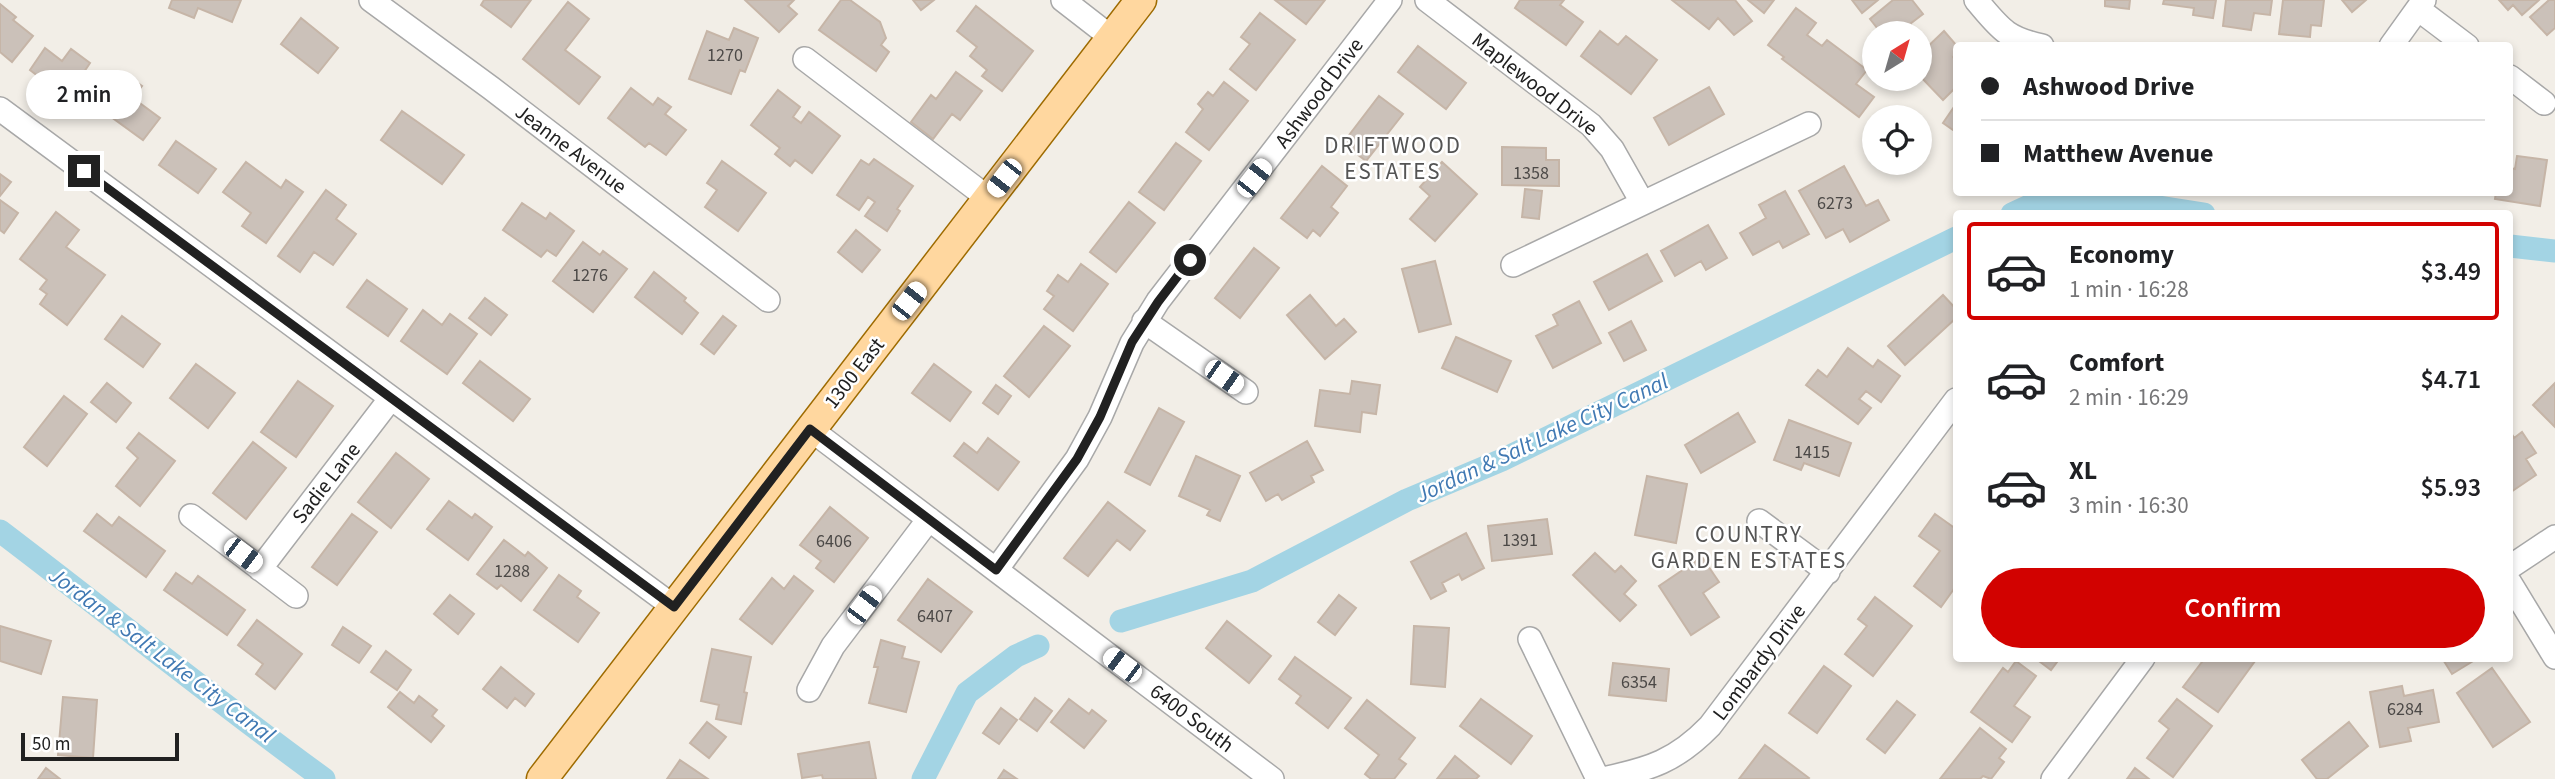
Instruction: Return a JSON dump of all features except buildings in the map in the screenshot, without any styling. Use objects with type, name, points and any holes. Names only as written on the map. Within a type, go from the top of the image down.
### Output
[{"type":"main road","name":"1300 East","points":[[542,779],[1140,0]]},
{"type":"street","name":"Jeanne Avenue","points":[[371,0],[768,300]]},
{"type":"street","points":[[1063,0],[1112,38]]},
{"type":"street","name":"Ashwood Drive","points":[[996,570],[1077,459],[1100,417],[1132,342],[1144,321],[1390,0]]},
{"type":"street","name":"Maplewood Drive","points":[[1427,0],[1591,125],[1612,149],[1642,202]]},
{"type":"street","points":[[1976,0],[2006,33],[2025,42]]},
{"type":"street","points":[[2394,42],[2421,5],[2463,42]]},
{"type":"street","points":[[805,59],[988,198]]},
{"type":"street","points":[[2513,79],[2544,103]]},
{"type":"street","points":[[0,109],[674,607]]},
{"type":"street","points":[[1513,265],[1809,124]]},
{"type":"street","points":[[1144,321],[1246,392]]},
{"type":"street","name":"Sadie Lane","points":[[260,569],[391,398]]},
{"type":"street","name":"Lombardy Drive","points":[[1601,779],[1635,772],[1670,759],[1692,744],[1710,726],[1953,404]]},
{"type":"street","name":"6400 South","points":[[810,429],[1272,779]]},
{"type":"street","points":[[191,516],[296,596]]},
{"type":"street","points":[[809,690],[833,646],[929,519]]},
{"type":"street","points":[[1759,521],[1828,572]]},
{"type":"street","points":[[2513,565],[2555,537]]},
{"type":"street","points":[[2513,588],[2555,657]]},
{"type":"street","points":[[1530,639],[1601,779]]},
{"type":"street","points":[[2053,779],[2140,662]]},
{"type":"waterway","name":"Jordan & Salt Lake City Canal","points":[[2021,210],[2040,201],[2108,199],[2178,210]]},
{"type":"waterway","name":"Jordan & Salt Lake City Canal","points":[[1121,621],[1252,581],[1407,500],[1502,460],[1953,239]]},
{"type":"waterway","name":"Jordan & Salt Lake City Canal","points":[[2513,246],[2555,251]]},
{"type":"waterway","name":"Jordan & Salt Lake City Canal","points":[[0,531],[324,779]]},
{"type":"waterway","name":"Jordan & Salt Lake City Canal","points":[[923,779],[967,693],[1016,656],[1038,646]]},
{"type":"district","name":"DRIFTWOOD ESTATES","points":[[1393,158]]},
{"type":"district","name":"COUNTRY GARDEN ESTATES","points":[[1749,547]]},
{"type":"route","points":[[84,171],[674,607],[810,429],[996,570],[1077,459],[1100,417],[1132,342],[1144,321],[1190,260]]}]
